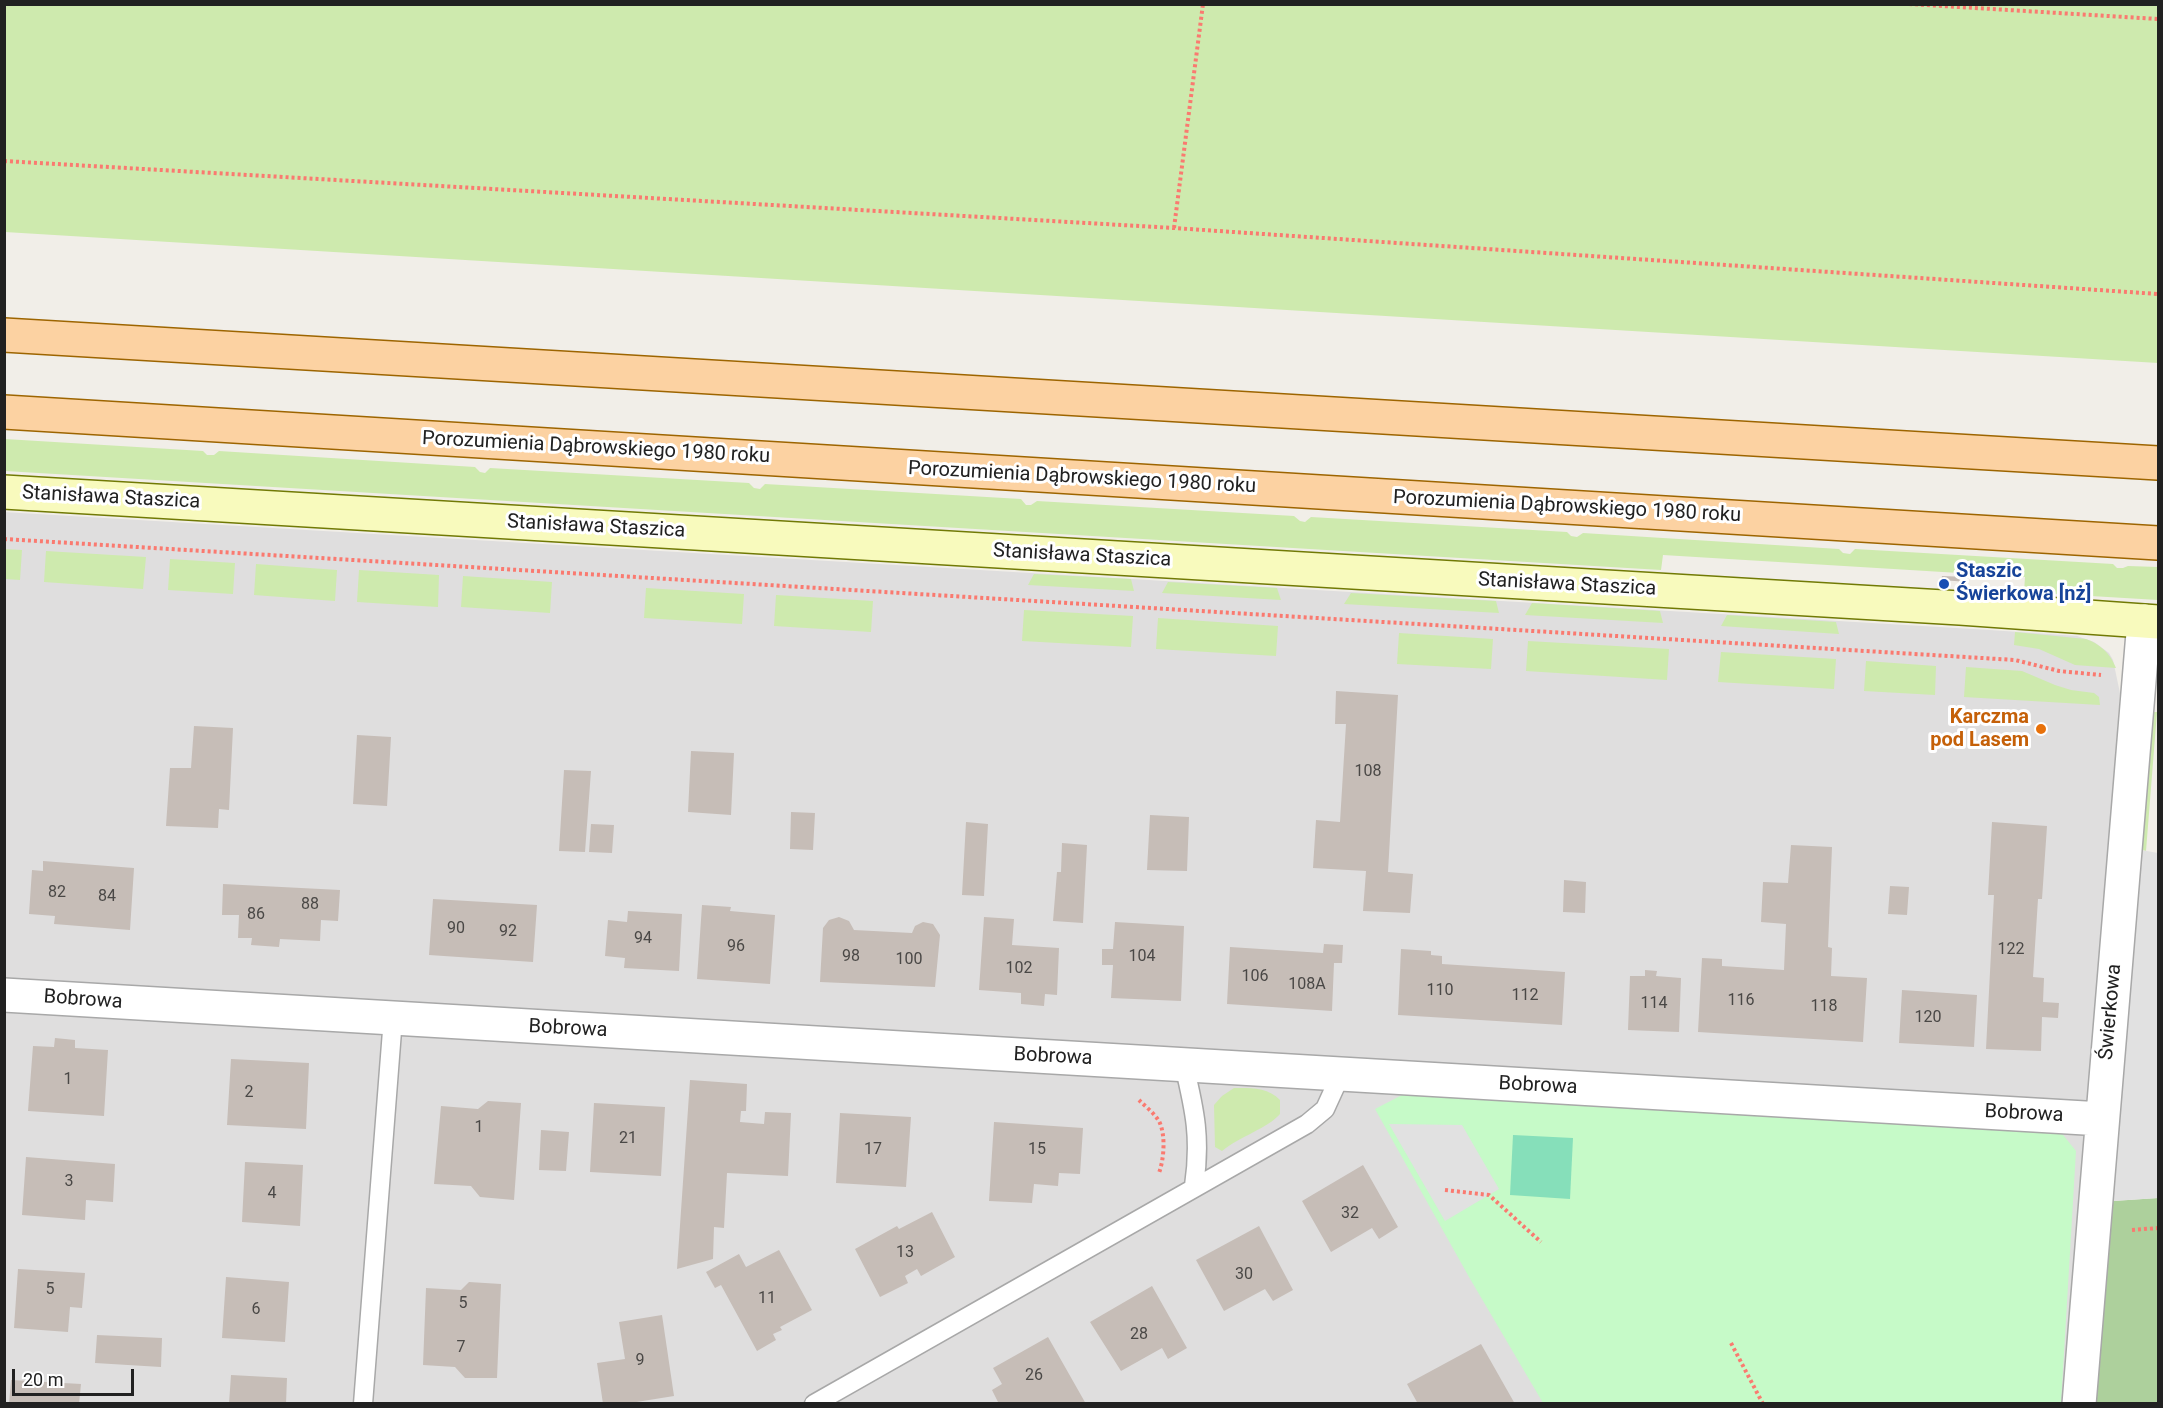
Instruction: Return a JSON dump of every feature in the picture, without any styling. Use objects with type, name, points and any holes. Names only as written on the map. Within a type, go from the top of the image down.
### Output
[{"type":"main road","points":[[4,335],[2158,463]]},
{"type":"main road","name":"Porozumienia Dąbrowskiego 1980 roku","points":[[4,412],[2158,543]]},
{"type":"street","name":"Stanisława Staszica","points":[[4,492],[1950,608],[2151,622]]},
{"type":"street","name":"Świerkowa","points":[[2079,1404],[2102,1119],[2151,622]]},
{"type":"street","name":"Bobrowa","points":[[4,995],[2102,1119]]},
{"type":"lane","points":[[363,1404],[393,1018]]},
{"type":"lane","points":[[1184,1065],[1195,1109],[1198,1155],[1194,1186]]},
{"type":"lane","points":[[814,1404],[1306,1124],[1325,1109],[1341,1074]]},
{"type":"path","points":[[1174,228],[1203,4]]},
{"type":"path","points":[[1909,4],[2158,19]]},
{"type":"path","points":[[4,161],[1174,228],[2158,294]]},
{"type":"path","points":[[4,539],[2015,660],[2059,671],[2108,676]]},
{"type":"path","points":[[1445,1190],[1489,1195],[1540,1242]]},
{"type":"path","points":[[2130,1231],[2158,1228]]},
{"type":"path","points":[[1731,1343],[1762,1404]]},
{"type":"shaded area","points":[[4,512],[1990,630],[2077,636],[2094,642],[2109,653],[2113,660],[2120,693],[2068,1403],[5,1403]]},
{"type":"shaded area","points":[[2141,850],[2158,853],[2158,1198],[2113,1201]]},
{"type":"shaded area","points":[[1389,1124],[1462,1125],[1499,1189],[1445,1221]]},
{"type":"green space","points":[[4,5],[2158,5],[2158,363],[5,232]]},
{"type":"green space","points":[[5,439],[203,451],[207,455],[214,455],[219,451],[475,467],[485,473],[490,468],[749,483],[754,488],[760,489],[765,484],[1021,499],[1026,505],[1037,501],[1294,516],[1305,522],[1311,517],[1567,532],[1577,537],[1583,533],[1839,549],[1843,553],[1850,554],[1855,549],[2113,564],[2117,568],[2158,567],[2158,600],[2024,592],[2025,577],[1663,555],[1661,570],[5,471]]},
{"type":"green space","points":[[4,549],[22,550],[20,580],[5,579]]},
{"type":"green space","points":[[46,551],[146,557],[143,589],[44,582]]},
{"type":"green space","points":[[170,559],[235,563],[233,594],[168,590]]},
{"type":"green space","points":[[256,564],[337,570],[335,601],[254,595]]},
{"type":"green space","points":[[359,570],[439,575],[438,607],[357,602]]},
{"type":"green space","points":[[1034,574],[1131,579],[1134,591],[1028,585]]},
{"type":"green space","points":[[463,576],[552,582],[550,613],[461,607]]},
{"type":"green space","points":[[1168,582],[1277,588],[1281,600],[1162,593]]},
{"type":"green space","points":[[646,588],[744,594],[742,624],[644,618]]},
{"type":"green space","points":[[1351,593],[1496,601],[1499,613],[1344,604]]},
{"type":"green space","points":[[776,595],[873,601],[871,632],[774,626]]},
{"type":"green space","points":[[1532,603],[1660,611],[1663,623],[1525,615]]},
{"type":"green space","points":[[1024,610],[1133,616],[1131,647],[1022,641]]},
{"type":"green space","points":[[1727,615],[1836,622],[1839,634],[1721,626]]},
{"type":"green space","points":[[1158,618],[1278,626],[1276,656],[1156,649]]},
{"type":"green space","points":[[2015,632],[2086,639],[2104,650],[2116,668],[2075,665],[2039,649],[2014,645]]},
{"type":"green space","points":[[1399,633],[1493,639],[1491,669],[1397,664]]},
{"type":"green space","points":[[1528,641],[1669,649],[1667,680],[1526,671]]},
{"type":"green space","points":[[1721,652],[1836,659],[1834,689],[1718,682]]},
{"type":"green space","points":[[1866,661],[1936,666],[1935,695],[1864,691]]},
{"type":"green space","points":[[1966,667],[2022,671],[2071,690],[2094,693],[2099,697],[2100,705],[1964,697]]},
{"type":"green space","points":[[2154,712],[2157,712],[2146,851],[2141,850]]},
{"type":"green space","points":[[1234,1088],[1258,1089],[1270,1093],[1280,1100],[1280,1114],[1268,1124],[1222,1151],[1215,1147],[1214,1105]]},
{"type":"green space","points":[[1402,1095],[2060,1131],[2076,1151],[2061,1403],[1543,1403],[1375,1109]]},
{"type":"green space","points":[[1513,1135],[1573,1138],[1570,1199],[1510,1195]]},
{"type":"green space","points":[[2158,1198],[2158,1403],[2096,1404],[2113,1201]]},
{"type":"building","points":[[1942,576],[1968,577],[1968,582],[1941,580]]},
{"type":"building","points":[[1336,691],[1398,695],[1388,872],[1413,874],[1410,913],[1363,911],[1366,871],[1313,868],[1316,820],[1340,822],[1346,724],[1335,724]]},
{"type":"building","points":[[194,726],[233,728],[229,810],[219,809],[218,828],[166,826],[170,768],[191,768]]},
{"type":"building","points":[[357,735],[391,737],[387,806],[353,804]]},
{"type":"building","points":[[691,751],[734,753],[731,815],[688,812]]},
{"type":"building","points":[[564,770],[591,771],[585,852],[559,851]]},
{"type":"building","points":[[791,812],[815,813],[813,850],[790,849]]},
{"type":"building","points":[[1150,815],[1189,817],[1187,871],[1147,870]]},
{"type":"building","points":[[966,822],[988,824],[984,896],[962,895]]},
{"type":"building","points":[[1992,822],[2047,826],[2042,899],[2038,899],[2033,977],[2044,978],[2043,1002],[2059,1003],[2058,1018],[2042,1017],[2041,1051],[1986,1049],[1994,895],[1988,895]]},
{"type":"building","points":[[591,824],[614,825],[612,853],[589,852]]},
{"type":"building","points":[[1062,843],[1087,845],[1083,923],[1053,921],[1057,872],[1061,872]]},
{"type":"building","points":[[1791,845],[1832,847],[1828,947],[1832,948],[1831,976],[1867,978],[1863,1042],[1698,1032],[1702,958],[1722,959],[1722,966],[1784,970],[1786,924],[1761,922],[1763,882],[1788,883]]},
{"type":"building","points":[[43,861],[134,868],[130,930],[54,924],[55,916],[29,914],[32,870],[43,871]]},
{"type":"building","points":[[1564,880],[1586,882],[1585,913],[1563,912]]},
{"type":"building","points":[[223,884],[340,890],[338,921],[321,920],[320,941],[280,939],[279,947],[251,945],[252,938],[238,938],[239,915],[222,915]]},
{"type":"building","points":[[1890,886],[1909,887],[1907,915],[1888,914]]},
{"type":"building","points":[[433,899],[537,905],[533,962],[429,955]]},
{"type":"building","points":[[702,905],[731,907],[730,911],[775,915],[770,984],[697,979]]},
{"type":"building","points":[[628,911],[682,914],[679,971],[624,968],[625,958],[605,956],[608,920],[627,922]]},
{"type":"building","points":[[839,917],[849,921],[854,930],[912,933],[915,926],[923,922],[933,924],[940,935],[935,987],[820,982],[823,928],[829,920]]},
{"type":"building","points":[[984,917],[1014,919],[1012,945],[1059,948],[1057,995],[1045,994],[1044,1006],[1021,1004],[1021,993],[979,990]]},
{"type":"building","points":[[1115,922],[1184,926],[1181,1001],[1111,998],[1113,965],[1102,965],[1102,949],[1113,949]]},
{"type":"building","points":[[1324,944],[1343,945],[1342,963],[1334,963],[1332,1011],[1227,1004],[1230,947],[1323,953]]},
{"type":"building","points":[[1401,949],[1431,951],[1431,955],[1442,956],[1442,964],[1565,972],[1562,1025],[1398,1015]]},
{"type":"building","points":[[1645,970],[1657,971],[1656,976],[1681,978],[1679,1032],[1628,1030],[1630,976],[1645,976]]},
{"type":"building","points":[[1902,990],[1977,995],[1974,1047],[1899,1043]]},
{"type":"building","points":[[55,1038],[75,1040],[75,1048],[108,1050],[104,1116],[28,1111],[33,1046],[54,1047]]},
{"type":"building","points":[[231,1059],[309,1063],[306,1129],[227,1125]]},
{"type":"building","points":[[690,1080],[747,1084],[746,1111],[741,1111],[740,1122],[764,1124],[765,1112],[791,1113],[788,1176],[727,1173],[724,1228],[714,1227],[713,1259],[677,1269]]},
{"type":"building","points":[[488,1101],[521,1103],[514,1200],[480,1197],[471,1186],[434,1184],[441,1106],[478,1109]]},
{"type":"building","points":[[594,1103],[665,1107],[661,1176],[590,1172]]},
{"type":"building","points":[[840,1113],[911,1117],[906,1187],[836,1183]]},
{"type":"building","points":[[994,1122],[1083,1128],[1080,1174],[1059,1173],[1058,1186],[1034,1184],[1032,1203],[989,1201]]},
{"type":"building","points":[[541,1130],[569,1132],[566,1171],[539,1170]]},
{"type":"building","points":[[26,1157],[115,1164],[113,1202],[86,1200],[85,1220],[22,1215]]},
{"type":"building","points":[[245,1162],[303,1165],[300,1226],[242,1222]]},
{"type":"building","points":[[1363,1165],[1398,1227],[1379,1239],[1372,1228],[1331,1252],[1302,1201]]},
{"type":"building","points":[[932,1212],[955,1257],[921,1276],[917,1269],[905,1276],[908,1283],[880,1297],[855,1249],[897,1226],[899,1229]]},
{"type":"building","points":[[1259,1226],[1293,1290],[1273,1301],[1265,1289],[1224,1311],[1196,1260]]},
{"type":"building","points":[[779,1250],[812,1310],[780,1327],[782,1330],[773,1334],[776,1340],[757,1351],[721,1285],[715,1288],[706,1272],[739,1254],[746,1267]]},
{"type":"building","points":[[18,1269],[85,1273],[82,1308],[70,1307],[68,1332],[14,1328]]},
{"type":"building","points":[[226,1277],[289,1282],[285,1342],[222,1338]]},
{"type":"building","points":[[469,1282],[501,1284],[497,1378],[465,1378],[455,1367],[423,1365],[426,1288],[461,1290]]},
{"type":"building","points":[[1152,1286],[1187,1348],[1168,1359],[1162,1348],[1121,1371],[1090,1322]]},
{"type":"building","points":[[662,1315],[674,1396],[624,1404],[603,1404],[597,1363],[625,1359],[619,1322]]},
{"type":"building","points":[[97,1335],[162,1338],[161,1367],[95,1363]]},
{"type":"building","points":[[1048,1337],[1086,1404],[999,1404],[992,1390],[1002,1384],[993,1368]]},
{"type":"building","points":[[1481,1344],[1515,1404],[1418,1404],[1407,1384]]},
{"type":"building","points":[[231,1375],[287,1378],[286,1404],[229,1404]]},
{"type":"building","points":[[11,1380],[81,1384],[79,1404],[9,1404]]},
{"type":"place","name":"Staszic Świerkowa [nż]","points":[[1944,584]]},
{"type":"place","name":"Karczma pod Lasem","points":[[2041,729]]}]
